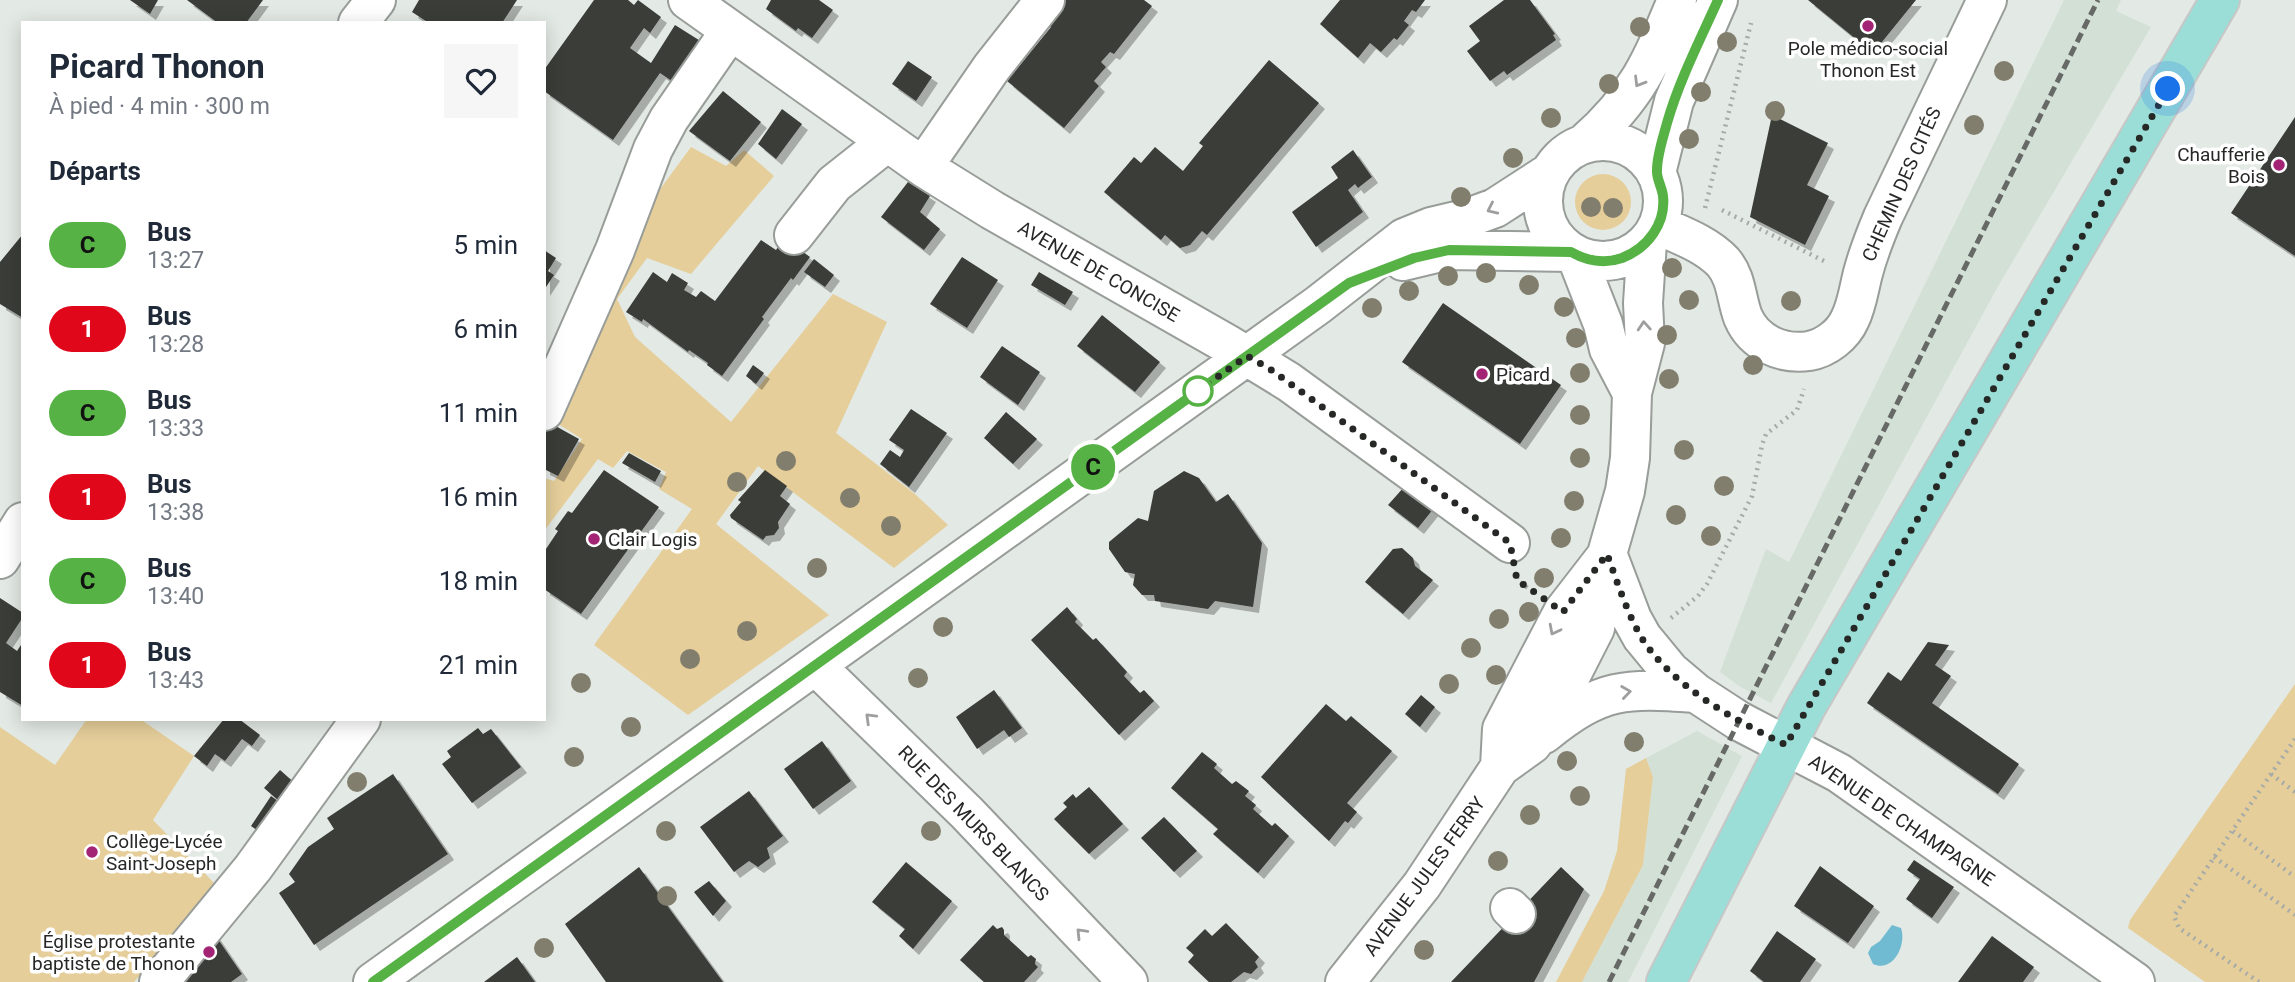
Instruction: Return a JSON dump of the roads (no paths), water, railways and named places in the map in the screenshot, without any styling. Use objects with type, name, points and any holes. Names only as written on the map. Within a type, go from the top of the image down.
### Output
[{"type":"main road","points":[[1666,982],[1786,745],[2220,0]]},
{"type":"street","points":[[360,21],[376,0]]},
{"type":"street","points":[[923,167],[992,67],[1045,0]]},
{"type":"street","points":[[1574,254],[1556,239],[1546,221],[1542,201],[1549,173],[1556,162],[1585,143],[1618,112],[1638,85],[1677,0]]},
{"type":"street","points":[[1656,173],[1674,101],[1718,0]]},
{"type":"street","name":"CHEMIN DES CITÉS","points":[[1653,233],[1697,243],[1723,262],[1730,272],[1744,318],[1753,332],[1765,343],[1797,353],[1814,350],[1829,343],[1842,333],[1850,319],[1870,248],[1883,217],[1987,0]]},
{"type":"street","points":[[546,406],[615,250],[653,149],[669,120],[715,13]]},
{"type":"street","name":"AVENUE DE CONCISE","points":[[715,13],[923,167],[992,210],[1289,382],[1510,543]]},
{"type":"street","points":[[1349,283],[1414,258],[1449,250],[1574,254],[1597,261],[1609,261],[1630,255],[1653,233],[1663,204],[1660,182],[1643,156],[1626,145],[1606,141],[1585,143]]},
{"type":"street","points":[[794,236],[834,184],[887,142]]},
{"type":"street","points":[[373,982],[1349,283],[1404,238],[1495,208],[1549,173]]},
{"type":"street","name":"AVENUE JULES FERRY","points":[[1345,982],[1422,885],[1500,767],[1532,744],[1553,712],[1595,628],[1607,554],[1626,480],[1632,426],[1632,393],[1645,343],[1643,303],[1653,233]]},
{"type":"street","name":"AVENUE JULES FERRY","points":[[1574,254],[1599,312],[1609,349],[1632,393]]},
{"type":"street","points":[[0,559],[21,525]]},
{"type":"street","name":"AVENUE DE CHAMPAGNE","points":[[1607,554],[1632,619],[1642,637],[1670,671],[1696,693],[1739,721],[1839,773],[2135,982]]},
{"type":"street","name":"AVENUE JULES FERRY","points":[[1500,767],[1503,729],[1563,612],[1607,554]]},
{"type":"street","name":"RUE DES MURS BLANCS","points":[[816,666],[957,804],[1128,982]]},
{"type":"street","points":[[1532,744],[1583,705],[1605,696],[1630,690],[1696,693]]},
{"type":"street","points":[[159,982],[253,868],[360,721]]},
{"type":"water","points":[[1892,925],[1901,928],[1902,942],[1897,956],[1887,965],[1873,964],[1868,953]]},
{"type":"railway","points":[[1609,982],[2098,0]]},
{"type":"place","name":"Pole médico-social Thonon Est","points":[[1868,26]]},
{"type":"place","name":"Chaufferie Bois","points":[[2279,165]]},
{"type":"place","name":"Picard","points":[[1482,374]]},
{"type":"place","name":"Clair Logis","points":[[594,539]]},
{"type":"place","name":"Collège-Lycée Saint-Joseph","points":[[92,852]]},
{"type":"place","name":"Église protestante baptiste de Thonon","points":[[209,952]]}]
